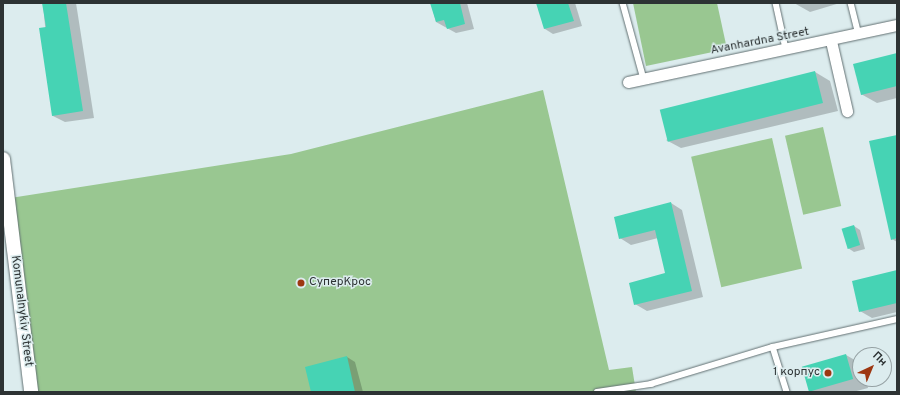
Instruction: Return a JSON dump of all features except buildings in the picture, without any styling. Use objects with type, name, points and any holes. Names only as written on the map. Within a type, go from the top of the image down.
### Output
[{"type":"street","name":"Avanhardna Street","points":[[628,82],[831,41],[897,25]]},
{"type":"street","points":[[831,41],[846,111]]},
{"type":"street","name":"Komunalnykiv Street","points":[[3,159],[5,197],[31,392]]},
{"type":"lane","points":[[623,3],[644,79]]},
{"type":"lane","points":[[776,3],[786,49]]},
{"type":"lane","points":[[851,3],[859,34]]},
{"type":"lane","points":[[597,392],[638,389],[773,347],[897,319]]},
{"type":"lane","points":[[773,347],[786,392]]},
{"type":"green space","points":[[633,3],[717,3],[727,49],[646,66]]},
{"type":"green space","name":"СуперКрос","points":[[543,90],[609,370],[632,367],[636,392],[27,392],[4,199],[291,154]]},
{"type":"green space","points":[[823,127],[841,206],[803,215],[785,136]]},
{"type":"green space","points":[[772,138],[802,269],[721,287],[691,157]]},
{"type":"place","name":"СуперКрос","points":[[301,283]]},
{"type":"place","name":"1 корпус","points":[[828,373]]}]
